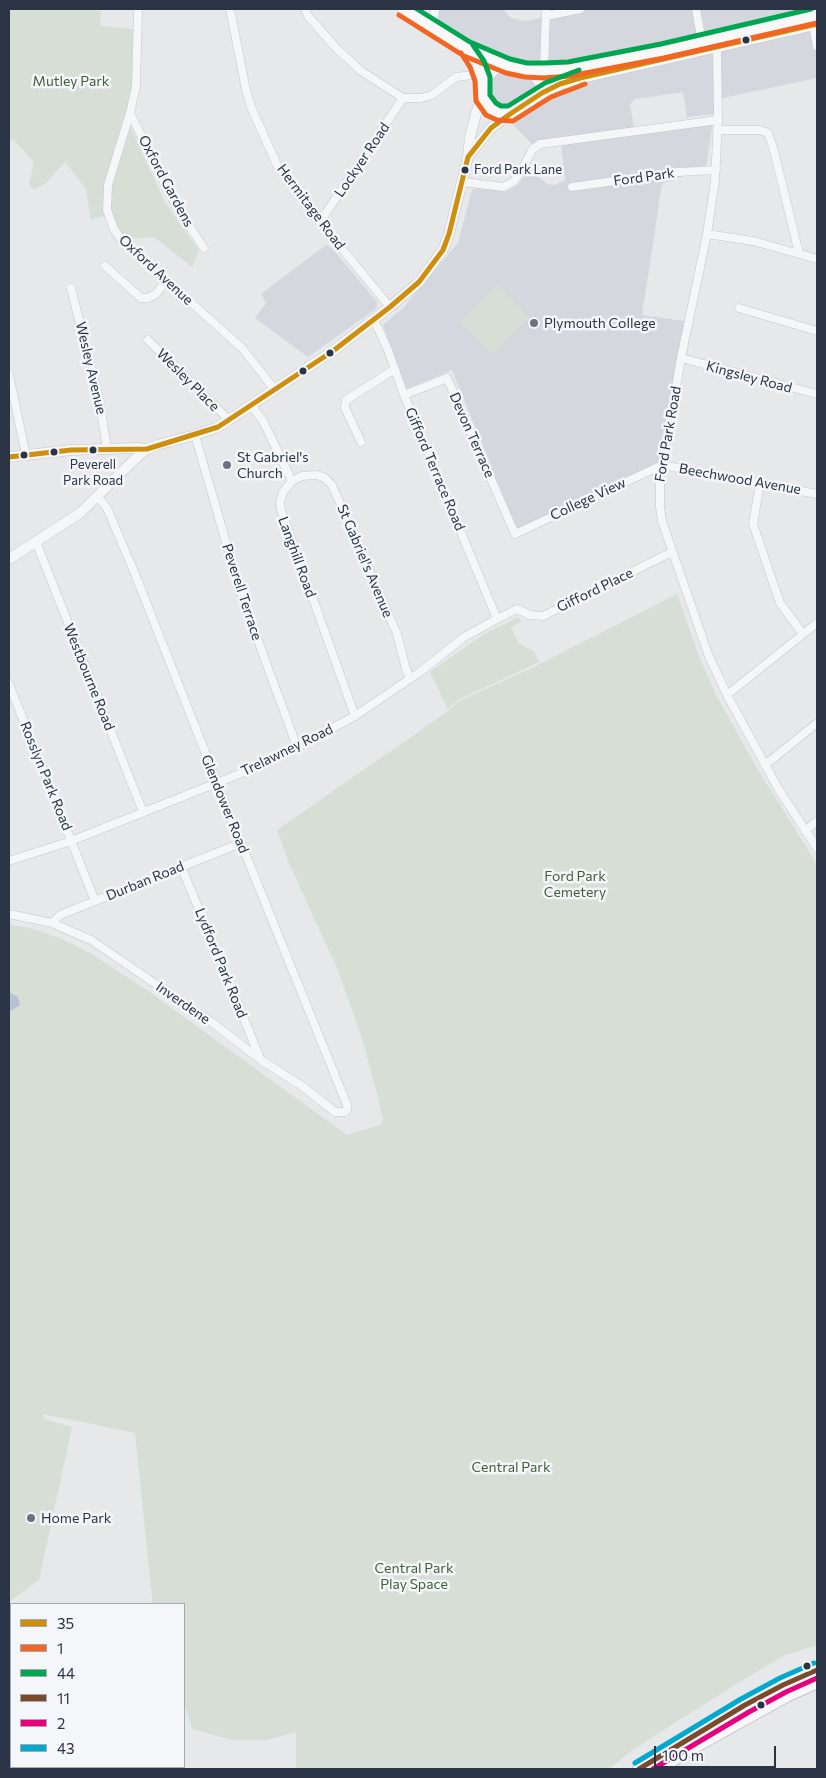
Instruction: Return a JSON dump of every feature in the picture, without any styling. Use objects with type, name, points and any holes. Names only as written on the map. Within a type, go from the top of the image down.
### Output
[{"type":"main road","points":[[403,9],[467,49],[508,66],[526,70],[544,71],[578,68],[702,42],[716,43]]},
{"type":"main road","points":[[467,49],[482,77],[482,97],[491,109],[499,113],[510,114],[542,93],[560,84],[810,18]]},
{"type":"main road","points":[[482,77],[495,69],[508,66]]},
{"type":"main road","points":[[526,70],[536,76],[541,84],[542,93]]},
{"type":"main road","points":[[639,1769],[745,1706],[783,1685],[817,1670]]},
{"type":"main road","points":[[658,1769],[788,1695],[817,1682]]},
{"type":"street","name":"Oxford Avenue","points":[[138,9],[136,86],[130,113],[108,185],[107,210],[114,229],[123,242],[242,348],[275,390]]},
{"type":"street","name":"Hermitage Road","points":[[230,9],[246,90],[277,165],[320,222],[390,307]]},
{"type":"street","points":[[305,9],[308,16],[336,48],[361,71],[403,98],[421,98],[432,95],[456,77],[482,77]]},
{"type":"street","points":[[433,28],[435,9]]},
{"type":"street","points":[[544,71],[546,13],[580,9]]},
{"type":"street","points":[[696,9],[702,42]]},
{"type":"street","points":[[810,18],[817,46]]},
{"type":"street","name":"Ford Park Road","points":[[716,43],[718,120],[716,170],[707,234],[681,358],[658,493],[662,521],[706,650],[727,695],[779,790],[817,848]]},
{"type":"street","points":[[9,457],[71,450],[152,447],[218,427],[333,351],[374,320],[419,282],[443,250],[455,215],[468,156],[470,137],[482,97]]},
{"type":"street","name":"Lockyer Road","points":[[320,222],[403,98]]},
{"type":"street","name":"Oxford Gardens","points":[[130,113],[177,208],[204,248]]},
{"type":"street","points":[[468,156],[491,128],[510,114]]},
{"type":"street","points":[[463,182],[503,187],[513,182],[521,172],[532,150],[540,144],[718,120]]},
{"type":"street","points":[[717,130],[760,130],[768,133],[773,146],[799,253]]},
{"type":"street","name":"Ford Park","points":[[572,187],[678,172],[716,170]]},
{"type":"street","points":[[707,234],[753,241],[817,259]]},
{"type":"street","points":[[105,266],[141,298],[148,298],[156,294],[166,281]]},
{"type":"street","name":"Wesley Avenue","points":[[71,288],[100,403],[107,450]]},
{"type":"street","points":[[739,308],[817,331]]},
{"type":"street","name":"Gifford Terrace Road","points":[[374,320],[497,618]]},
{"type":"street","name":"Wesley Place","points":[[148,340],[229,420]]},
{"type":"street","name":"Kingsley Road","points":[[681,358],[817,394]]},
{"type":"street","points":[[361,442],[345,408],[346,400],[395,368]]},
{"type":"street","points":[[9,376],[26,455]]},
{"type":"street","name":"Devon Terrace","points":[[404,396],[447,378],[515,534]]},
{"type":"street","points":[[251,405],[263,421],[292,481]]},
{"type":"street","name":"Peverell Terrace","points":[[196,435],[241,594],[297,747]]},
{"type":"street","points":[[9,559],[80,513],[127,466],[152,447]]},
{"type":"street","name":"Beechwood Avenue","points":[[662,465],[817,494]]},
{"type":"street","name":"College View","points":[[515,534],[662,465]]},
{"type":"street","name":"St Gabriel's Avenue","points":[[292,481],[302,476],[317,475],[325,478],[332,484],[396,634],[410,678]]},
{"type":"street","name":"Langhill Road","points":[[292,481],[283,492],[280,503],[281,510],[355,716]]},
{"type":"street","points":[[760,483],[753,524],[780,603],[803,634]]},
{"type":"street","name":"Glendower Road","points":[[98,497],[107,508],[135,574],[347,1104],[345,1112]]},
{"type":"street","name":"Westbourne Road","points":[[36,542],[143,812]]},
{"type":"street","name":"Gifford Place","points":[[517,609],[530,615],[543,616],[672,552]]},
{"type":"street","name":"Trelawney Road","points":[[9,862],[71,841],[217,783],[297,747],[355,716],[410,678],[464,637],[517,609]]},
{"type":"street","points":[[727,695],[817,623]]},
{"type":"street","name":"Rosslyn Park Road","points":[[9,684],[96,901]]},
{"type":"street","points":[[765,765],[817,723]]},
{"type":"street","points":[[805,831],[817,821]]},
{"type":"street","name":"Durban Road","points":[[52,923],[60,915],[241,843]]},
{"type":"street","name":"Lydford Park Road","points":[[181,866],[261,1060]]},
{"type":"street","name":"Inverdene","points":[[9,914],[52,923],[91,940],[210,1021],[261,1060],[302,1086],[335,1112],[340,1114],[345,1112]]},
{"type":"shaded area","points":[[435,9],[503,9],[511,18],[526,21],[580,9],[817,9],[817,78],[718,99],[715,114],[687,117],[683,92],[635,99],[630,104],[634,129],[532,144],[493,104],[467,48],[434,28]]},
{"type":"shaded area","name":"Plymouth College","points":[[713,121],[706,168],[662,184],[642,315],[684,321],[659,463],[517,530],[452,370],[406,389],[383,325],[403,308],[458,243],[472,190],[479,186],[505,192],[518,185],[528,170],[547,184],[555,185],[565,180],[561,142]]},
{"type":"shaded area","points":[[326,245],[331,247],[377,302],[377,308],[308,357],[255,318],[266,303],[261,294]]},
{"type":"green space","name":"Mutley Park","points":[[82,9],[101,11],[100,26],[133,29],[134,86],[126,117],[165,202],[199,251],[192,267],[154,237],[129,239],[103,216],[91,220],[86,189],[65,162],[46,183],[34,190],[29,184],[34,162],[13,139],[9,142],[9,10]]},
{"type":"green space","points":[[497,284],[530,317],[493,355],[460,323]]},
{"type":"green space","name":"Central Park","points":[[677,594],[700,659],[716,695],[758,770],[817,864],[817,1645],[785,1655],[736,1684],[631,1751],[609,1769],[296,1769],[296,1732],[266,1740],[233,1740],[192,1729],[185,1705],[185,1603],[152,1603],[135,1433],[43,1414],[44,1419],[72,1427],[39,1580],[9,1602],[9,925],[30,928],[60,938],[90,953],[148,991],[347,1135],[382,1124],[383,1118],[361,1035],[337,968],[289,863],[277,830],[447,712],[459,701],[536,666]]},
{"type":"green space","points":[[519,617],[521,622],[511,627],[518,643],[534,651],[539,662],[458,700],[448,709],[430,672],[484,634]]},
{"type":"water","points":[[9,992],[18,997],[20,1005],[9,1012]]},
{"type":"transit line","name":"44","points":[[417,9],[470,42],[510,59],[527,63],[568,62],[661,44],[811,9]]},
{"type":"transit line","name":"1","points":[[399,15],[464,56],[506,73],[544,78],[570,76],[664,58],[817,23]]},
{"type":"transit line","name":"35","points":[[9,457],[71,450],[147,449],[218,427],[333,351],[419,282],[443,250],[449,234],[468,157],[491,128],[510,114],[542,93],[560,84],[580,78],[817,24]]},
{"type":"transit line","name":"44","points":[[473,45],[484,61],[490,77],[490,95],[501,106],[508,106],[545,83],[579,70]]},
{"type":"transit line","name":"1","points":[[461,53],[470,67],[475,81],[476,101],[486,115],[497,120],[513,121],[551,97],[585,84]]},
{"type":"transit line","name":"43","points":[[635,1763],[741,1699],[780,1678],[814,1663]]},
{"type":"transit line","name":"11","points":[[639,1769],[745,1705],[817,1670]]},
{"type":"transit line","name":"2","points":[[653,1769],[749,1712],[817,1678]]},
{"type":"place","name":"Ford Park Lane","points":[[465,170]]},
{"type":"place","name":"Plymouth College","points":[[534,323]]},
{"type":"place","name":"Peverell Park Road","points":[[93,450]]},
{"type":"place","name":"St Gabriel's Church","points":[[227,465]]},
{"type":"place","name":"Home Park","points":[[31,1518]]},
{"type":"park label","name":"Ford Park Cemetery","points":[[575,884]]},
{"type":"park label","name":"Central Park Play Space","points":[[414,1576]]}]
